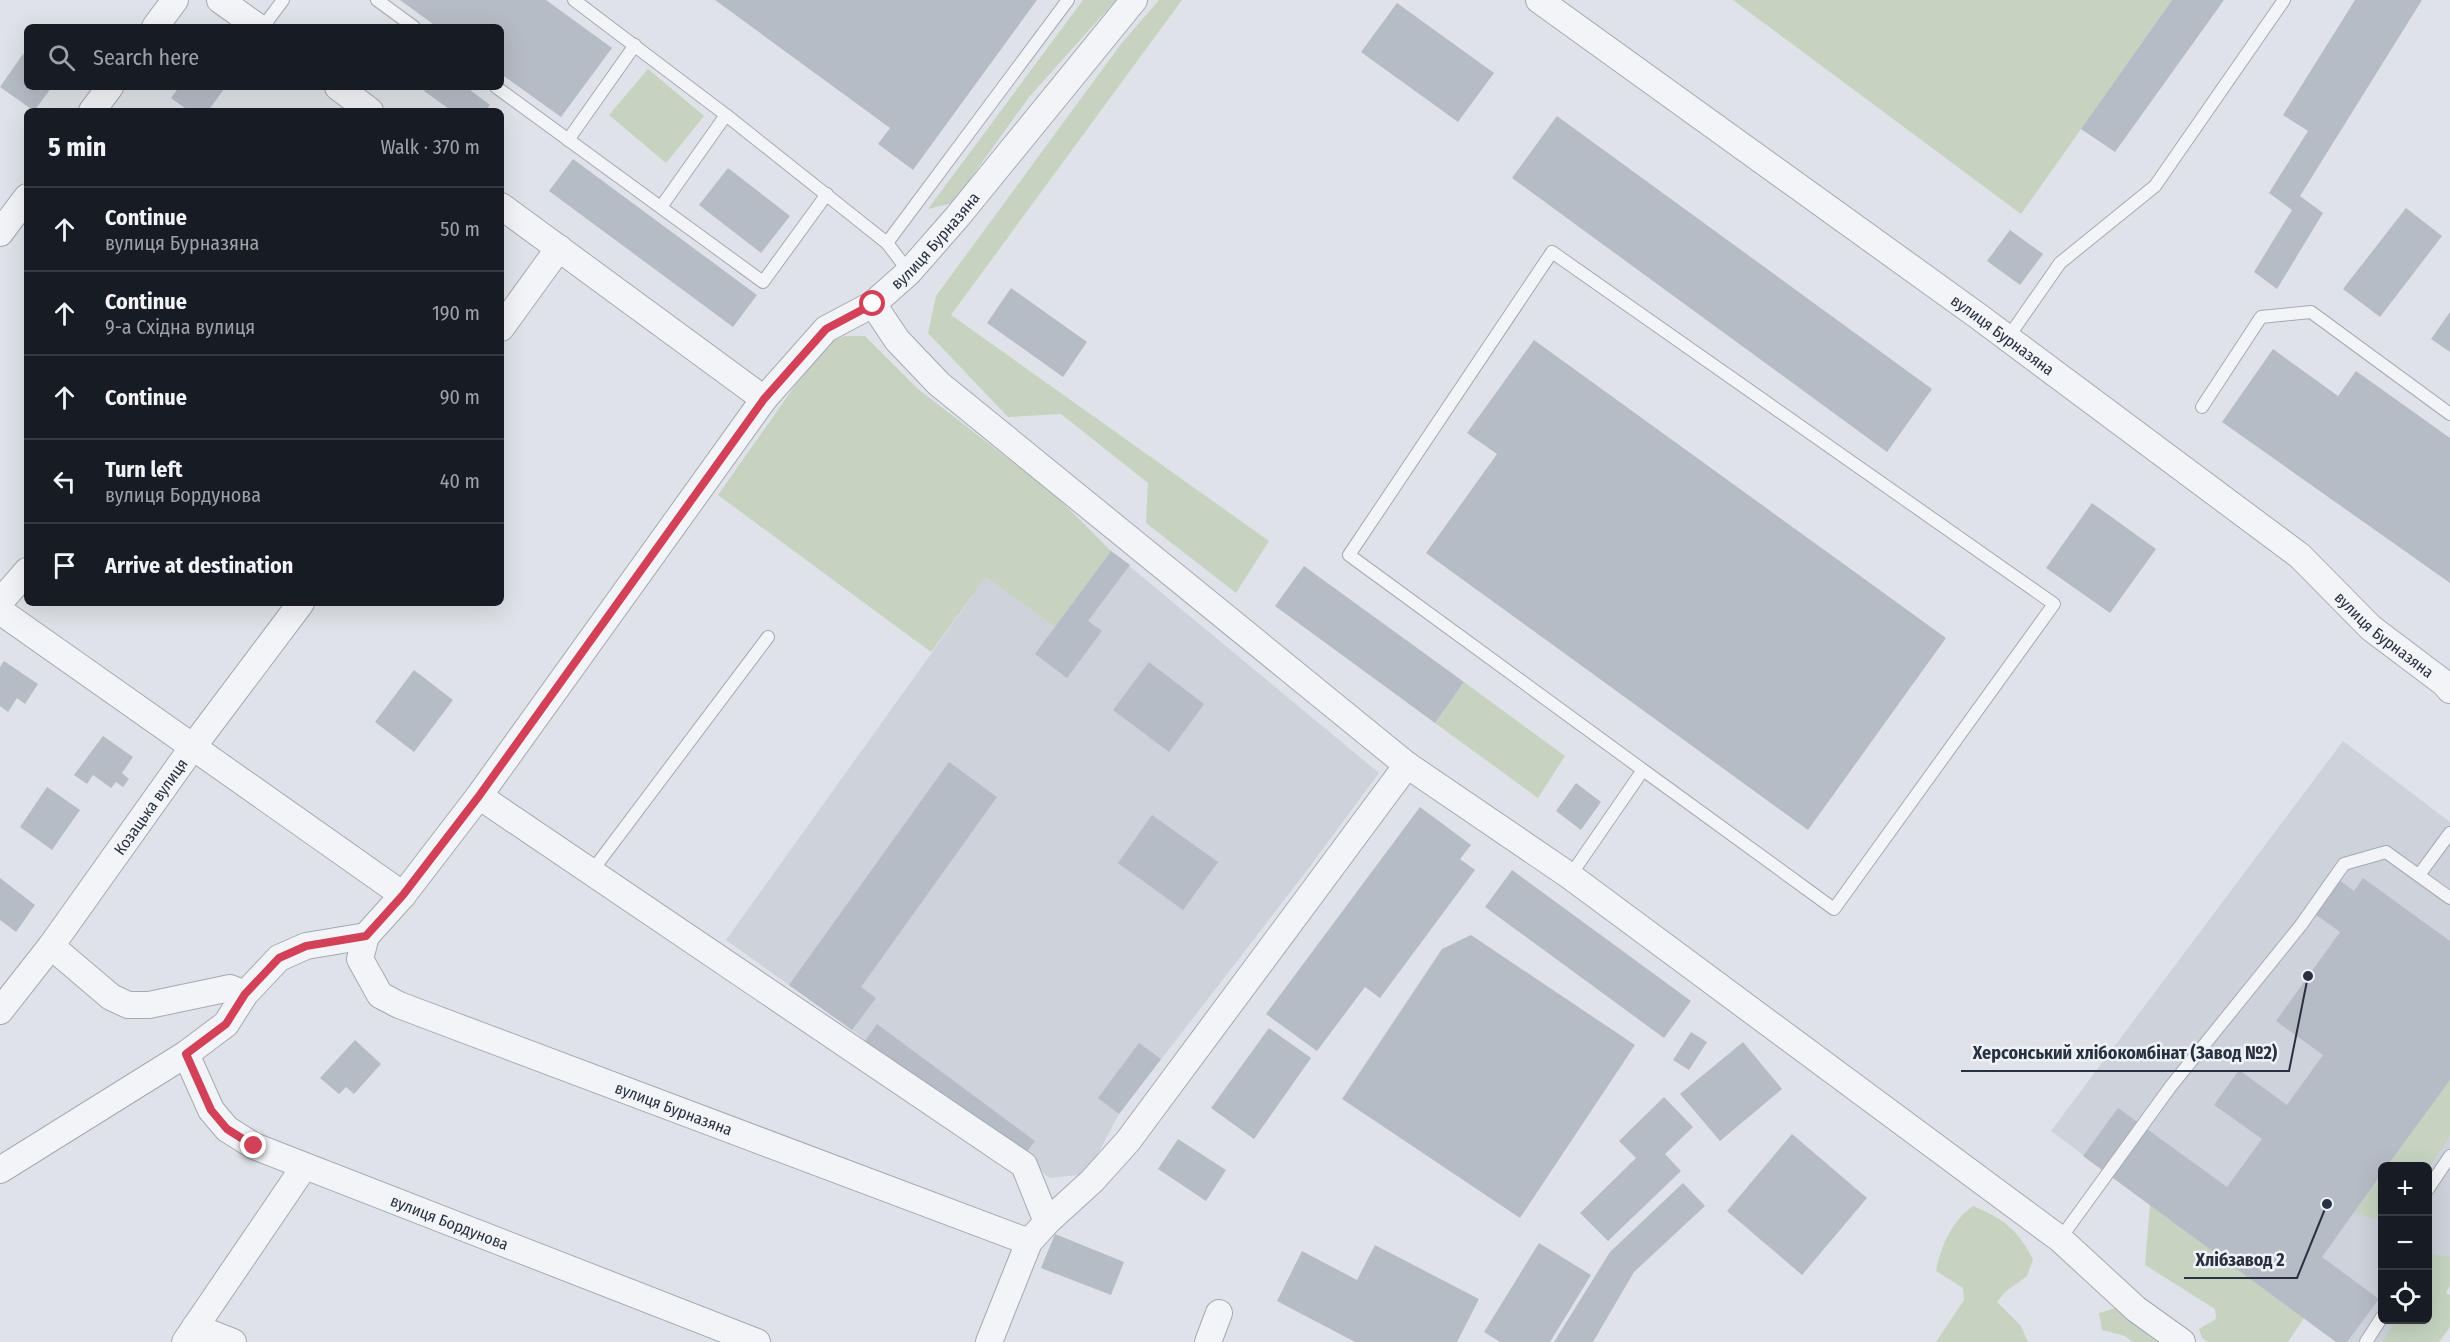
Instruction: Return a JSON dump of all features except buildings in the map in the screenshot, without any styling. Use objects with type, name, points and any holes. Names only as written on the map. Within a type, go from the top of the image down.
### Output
[{"type":"street","points":[[156,24],[175,0]]},
{"type":"street","points":[[220,0],[254,24]]},
{"type":"street","name":"вулиця Бурназяна","points":[[1029,1242],[399,1005],[380,995],[360,959],[366,936],[403,895],[479,796],[764,399],[826,329],[873,304],[909,273],[1134,0]]},
{"type":"street","name":"вулиця Бурназяна","points":[[1539,0],[2007,339],[2300,556],[2371,628],[2448,683]]},
{"type":"street","points":[[94,108],[108,90]]},
{"type":"street","points":[[342,90],[366,108]]},
{"type":"street","points":[[0,233],[24,201]]},
{"type":"street","points":[[504,208],[764,399]]},
{"type":"street","points":[[504,324],[559,248]]},
{"type":"street","points":[[873,304],[897,340],[939,384],[1407,765],[1570,876],[2060,1239],[2136,1310],[2182,1342]]},
{"type":"street","points":[[0,602],[24,574]]},
{"type":"street","name":"Козацька вулиця","points":[[0,1011],[51,946],[192,748],[299,606]]},
{"type":"street","points":[[0,611],[403,895]]},
{"type":"street","points":[[989,1342],[1029,1242],[1047,1222],[1092,1181],[1128,1141],[1407,765]]},
{"type":"street","points":[[479,796],[1023,1165],[1047,1222]]},
{"type":"street","points":[[0,1170],[186,1054],[226,1024],[245,994],[279,958],[306,946],[366,936]]},
{"type":"street","points":[[51,946],[111,997],[128,1005],[143,1006],[230,988],[245,994]]},
{"type":"street","name":"вулиця Бордунова","points":[[186,1054],[211,1110],[227,1129],[254,1146],[757,1342]]},
{"type":"street","points":[[233,1342],[190,1335],[304,1167]]},
{"type":"street","points":[[1208,1342],[1219,1313]]},
{"type":"lane","points":[[264,24],[283,0]]},
{"type":"lane","points":[[377,0],[410,24]]},
{"type":"lane","points":[[574,0],[827,194],[887,243],[909,273]]},
{"type":"lane","points":[[887,243],[1068,0]]},
{"type":"lane","points":[[2007,339],[2060,263],[2155,186],[2284,0]]},
{"type":"lane","points":[[568,140],[635,45]]},
{"type":"lane","points":[[500,90],[763,282],[827,194]]},
{"type":"lane","points":[[661,207],[726,115]]},
{"type":"lane","points":[[1552,252],[2054,604],[1834,909],[1643,770],[1349,555],[1552,252]]},
{"type":"lane","points":[[2202,407],[2261,317],[2311,312],[2450,414]]},
{"type":"lane","points":[[592,872],[768,637]]},
{"type":"lane","points":[[1570,876],[1643,770]]},
{"type":"lane","points":[[2419,874],[2450,833]]},
{"type":"lane","points":[[2060,1239],[2171,1086],[2301,925],[2344,864],[2386,852],[2450,898]]},
{"type":"lane","points":[[2432,1182],[2450,1156]]},
{"type":"lane","points":[[2366,1342],[2378,1323]]},
{"type":"shaded area","points":[[1111,551],[1379,773],[1119,1114],[1087,1174],[1050,1178],[852,1030],[726,940],[986,577],[1055,627]]},
{"type":"shaded area","points":[[2343,741],[2450,822],[2450,1259],[2432,1284],[2432,1162],[2378,1162],[2378,1324],[2404,1324],[2391,1342],[2336,1342],[2051,1131]]},
{"type":"green space","points":[[1083,0],[1116,0],[1029,97],[953,203],[928,209]]},
{"type":"green space","points":[[1159,0],[1182,0],[951,315],[1269,541],[1236,593],[1146,523],[1148,483],[1061,414],[1008,417],[928,333],[936,296],[1121,44]]},
{"type":"green space","points":[[1733,0],[2172,0],[2021,214]]},
{"type":"green space","points":[[648,69],[704,116],[666,163],[609,115]]},
{"type":"green space","points":[[845,336],[865,336],[918,389],[1055,495],[1111,551],[1055,627],[986,577],[931,652],[718,495],[825,343]]},
{"type":"green space","points":[[1464,682],[1565,756],[1538,798],[1435,723]]},
{"type":"green space","points":[[2450,1080],[2450,1136],[2432,1163],[2390,1162]]},
{"type":"green space","points":[[2378,1179],[2378,1218],[2374,1219],[2354,1212]]},
{"type":"green space","points":[[2150,1205],[2304,1318],[2288,1342],[2208,1342],[2202,1338],[2199,1329],[2216,1319],[2215,1309],[2145,1265]]},
{"type":"green space","points":[[1973,1206],[2009,1226],[2033,1259],[2027,1276],[2005,1292],[1997,1302],[2021,1326],[2028,1342],[1936,1342],[1964,1300],[1963,1288],[1936,1271],[1938,1261],[1953,1226]]},
{"type":"green space","points":[[2432,1254],[2450,1257],[2450,1286],[2446,1293],[2450,1295],[2450,1327],[2439,1342],[2382,1342],[2394,1324],[2432,1324]]},
{"type":"green space","points":[[2115,1308],[2161,1342],[2133,1342],[2125,1336],[2102,1330],[2099,1313]]},
{"type":"place","name":"Херсонський хлібокомбінат (Завод №2)","points":[[2308,976]]},
{"type":"place","name":"Хлібзавод 2","points":[[2327,1204]]},
{"type":"route","points":[[254,1146],[227,1129],[211,1110],[186,1054],[226,1024],[245,994],[279,958],[306,946],[366,936],[403,895],[479,796],[764,399],[826,329],[873,304]]}]
